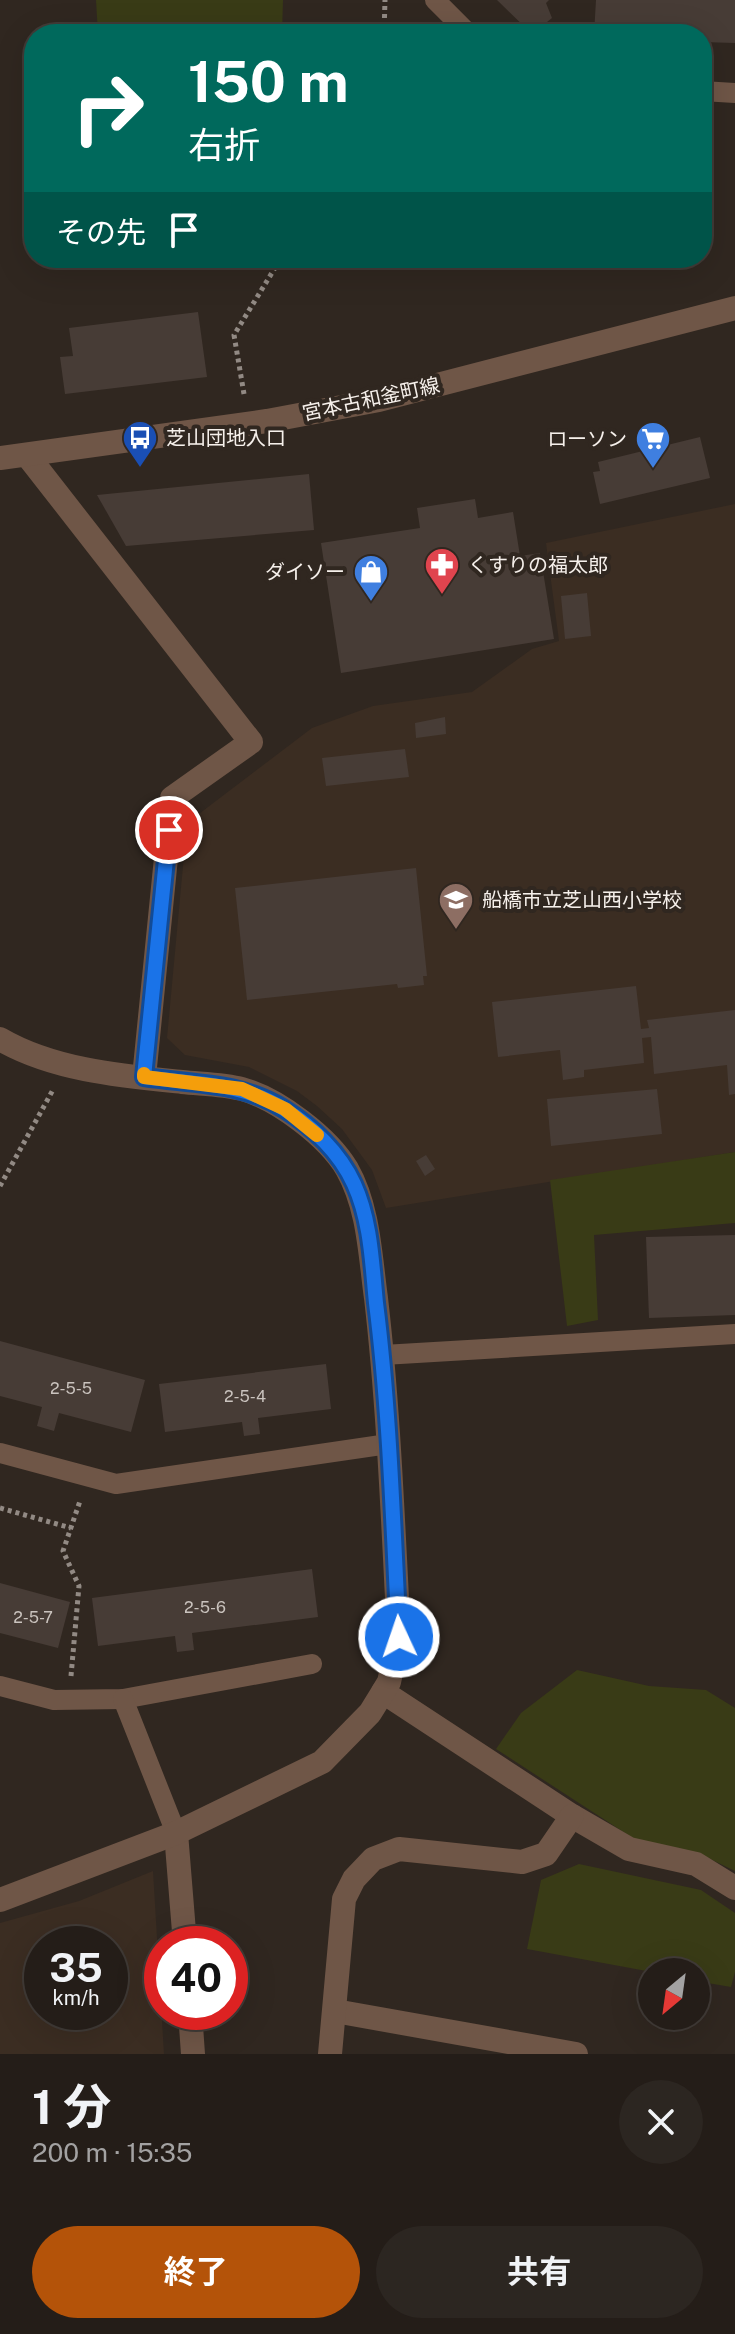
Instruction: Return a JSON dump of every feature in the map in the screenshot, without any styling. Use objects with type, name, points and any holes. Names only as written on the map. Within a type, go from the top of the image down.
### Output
[{"type":"street","name":"宮本古和釜町線","points":[[0,458],[267,421],[379,400],[735,308]]},
{"type":"street","points":[[27,455],[251,742],[172,798],[144,1077]]},
{"type":"street","points":[[0,1039],[58,1063],[242,1089],[285,1109],[328,1145],[351,1177],[367,1223],[383,1355],[399,1637],[389,1682],[383,1692],[370,1713],[322,1762],[176,1833],[0,1900]]},
{"type":"street","points":[[383,1692],[572,1816],[629,1849],[696,1864],[735,1888]]},
{"type":"street","points":[[330,2054],[344,1899],[354,1879],[373,1859],[399,1849],[522,1862],[546,1854],[572,1816]]},
{"type":"street","points":[[176,1833],[184,1926]]},
{"type":"street","points":[[335,2011],[576,2054]]},
{"type":"street","points":[[191,2030],[193,2054]]},
{"type":"lane","points":[[435,0],[459,24]]},
{"type":"lane","points":[[712,92],[735,93]]},
{"type":"lane","points":[[383,1355],[735,1334]]},
{"type":"lane","points":[[0,1453],[116,1484],[388,1444]]},
{"type":"lane","points":[[0,1686],[54,1700],[123,1699],[312,1664]]},
{"type":"lane","points":[[123,1699],[176,1833]]},
{"type":"path","points":[[384,24],[385,0]]},
{"type":"path","points":[[244,394],[234,335],[275,268]]},
{"type":"path","points":[[0,1186],[57,1083]]},
{"type":"path","points":[[69,1699],[79,1586],[63,1551],[87,1477]]},
{"type":"path","points":[[0,1508],[71,1528]]},
{"type":"shaded area","name":"船橋市立芝山西小学校","points":[[735,504],[735,1152],[386,1208],[372,1170],[342,1129],[317,1106],[297,1091],[249,1067],[185,1055],[167,1038],[187,823],[312,728],[373,706],[472,692],[532,649],[559,641],[546,543]]},
{"type":"shaded area","points":[[153,1871],[156,1926],[144,1926],[144,2030],[163,2030],[164,2054],[0,2054],[0,1923],[79,1901]]},
{"type":"green space","points":[[96,0],[283,0],[282,24],[97,24]]},
{"type":"green space","points":[[735,1152],[735,1223],[594,1235],[598,1320],[567,1326],[550,1180]]},
{"type":"green space","points":[[577,1670],[649,1686],[706,1690],[735,1708],[735,1871],[702,1855],[642,1844],[496,1749],[521,1713]]},
{"type":"green space","points":[[579,1864],[701,1890],[735,1913],[735,1972],[731,1987],[710,1983],[710,1958],[638,1958],[638,1969],[527,1949],[541,1880]]},
{"type":"building","points":[[497,0],[549,0],[546,3],[552,18],[544,24],[522,24]]},
{"type":"building","points":[[596,0],[735,0],[735,43],[712,42],[712,24],[595,24]]},
{"type":"building","points":[[198,312],[207,377],[65,394],[60,357],[73,356],[69,328]]},
{"type":"building","points":[[700,437],[710,478],[600,504],[593,472],[600,471],[598,462]]},
{"type":"building","points":[[309,474],[314,530],[126,546],[97,495]]},
{"type":"building","points":[[475,499],[478,518],[513,512],[520,556],[540,553],[554,639],[341,673],[321,543],[420,528],[417,508]]},
{"type":"building","points":[[587,593],[591,636],[565,639],[561,596]]},
{"type":"building","points":[[445,717],[446,734],[416,738],[415,723]]},
{"type":"building","points":[[405,749],[409,777],[326,786],[322,758]]},
{"type":"building","points":[[416,868],[427,976],[423,976],[424,985],[398,988],[397,984],[247,1000],[235,888]]},
{"type":"building","points":[[636,986],[641,1029],[649,1028],[647,1020],[735,1010],[735,1094],[729,1095],[727,1065],[654,1074],[651,1037],[642,1038],[644,1063],[584,1070],[584,1077],[563,1080],[560,1050],[498,1057],[492,1002]]},
{"type":"building","points":[[657,1089],[662,1134],[551,1146],[547,1099]]},
{"type":"building","points":[[426,1155],[435,1169],[425,1176],[416,1161]]},
{"type":"building","points":[[735,1235],[735,1315],[649,1318],[646,1237]]},
{"type":"building","points":[[0,1341],[145,1380],[131,1432],[59,1413],[54,1431],[37,1426],[42,1407],[0,1396]]},
{"type":"building","points":[[326,1364],[331,1409],[258,1418],[260,1434],[244,1436],[242,1422],[165,1432],[159,1384]]},
{"type":"building","points":[[312,1569],[318,1617],[192,1633],[194,1650],[177,1652],[175,1636],[98,1646],[92,1598]]},
{"type":"building","points":[[0,1583],[70,1602],[58,1648],[0,1633]]},
{"type":"slow traffic","points":[[144,1074],[144,1077],[242,1089],[285,1109],[317,1135]]},
{"type":"place","name":"芝山団地入口","points":[[140,469]]},
{"type":"place","name":"ローソン","points":[[653,470]]},
{"type":"place","name":"くすりの福太郎","points":[[442,596]]},
{"type":"place","name":"ダイソー","points":[[371,603]]},
{"type":"place","name":"船橋市立芝山西小学校","points":[[456,931]]},
{"type":"route","points":[[169,830],[144,1077],[242,1089],[285,1109],[328,1145],[346,1167],[356,1187],[367,1223],[383,1355],[399,1637]]}]
